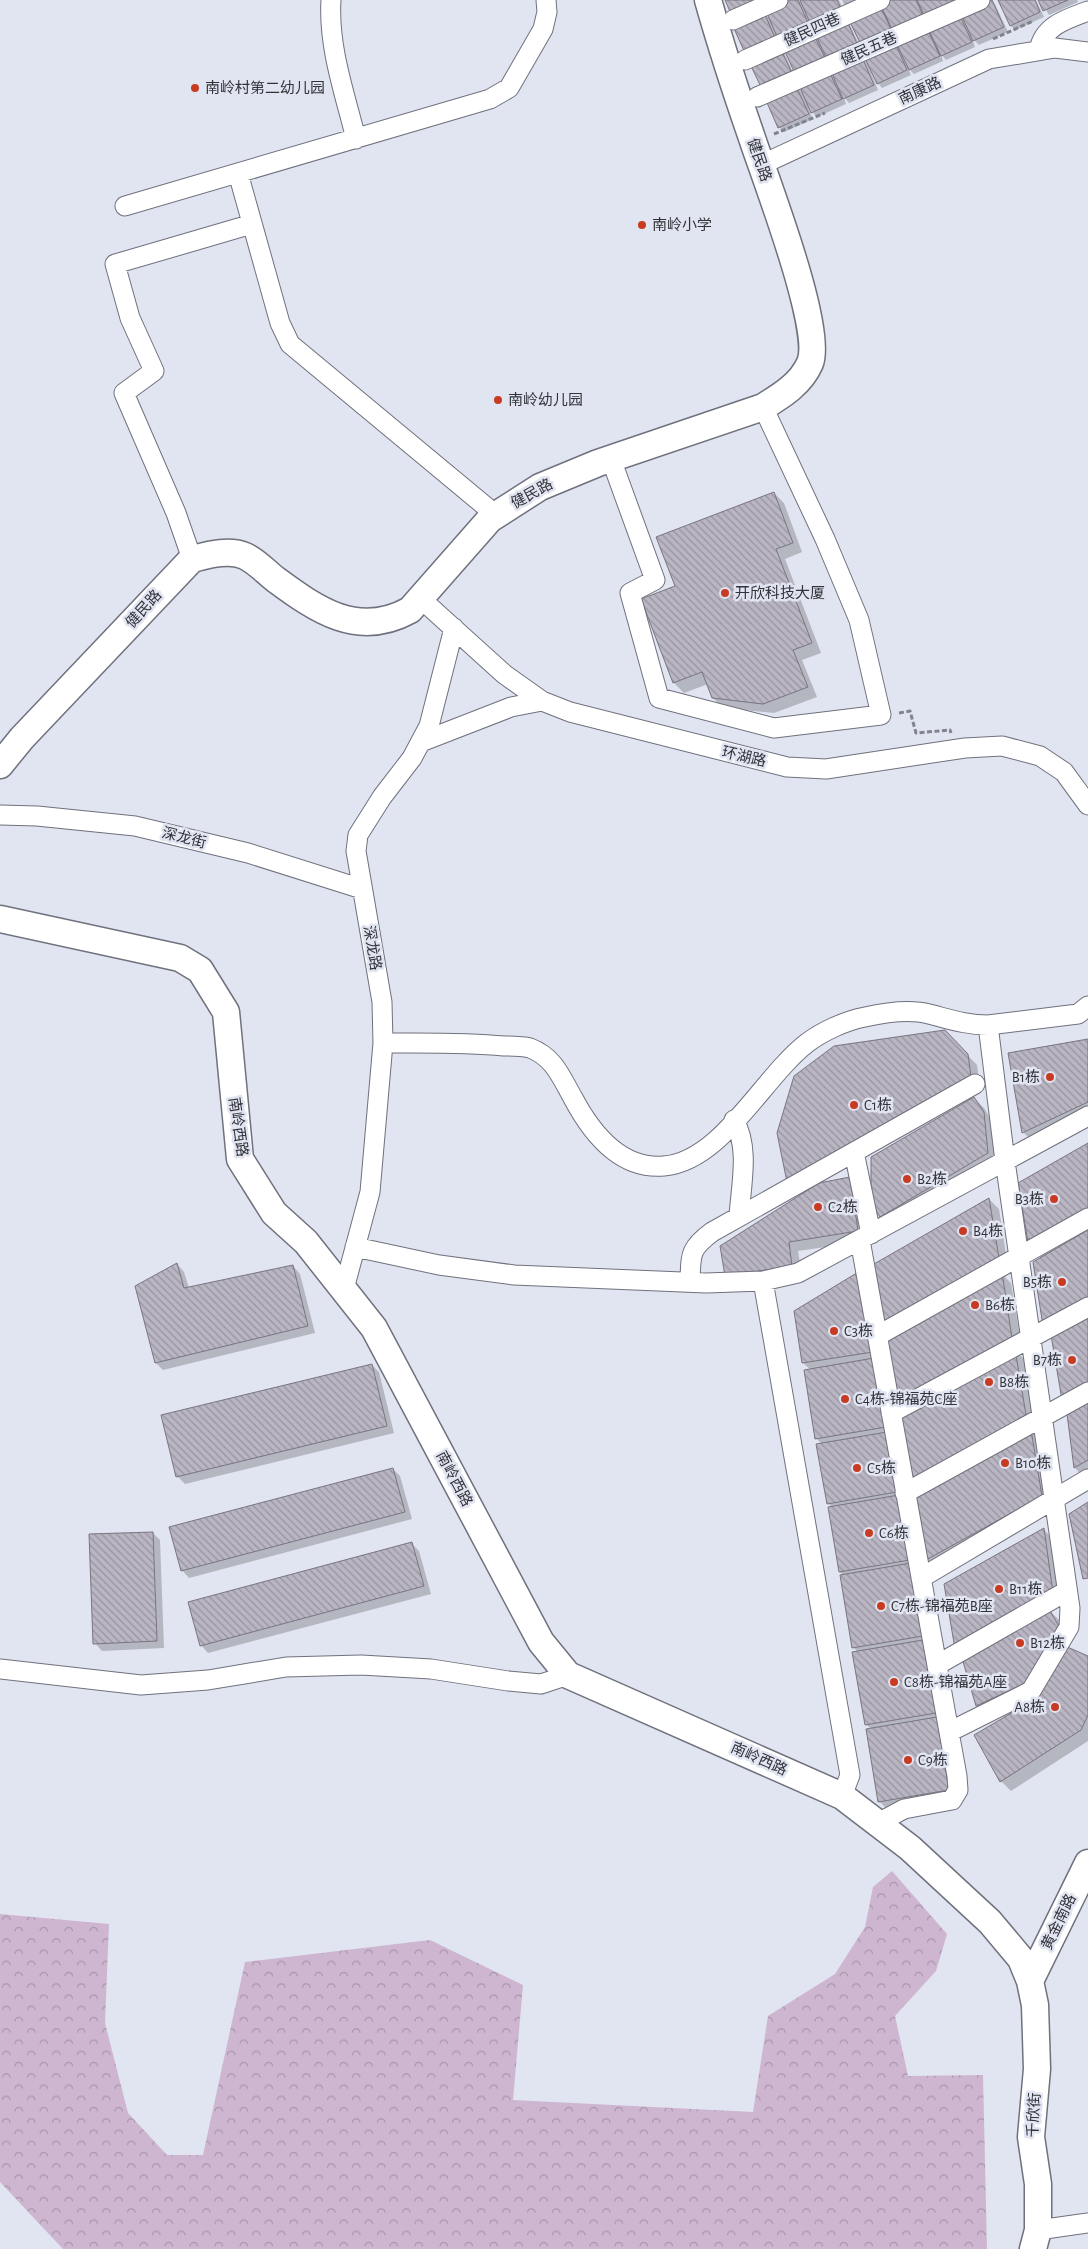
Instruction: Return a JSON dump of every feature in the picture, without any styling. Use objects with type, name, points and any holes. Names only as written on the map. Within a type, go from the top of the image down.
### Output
[{"type":"street","points":[[331,0],[330,22],[332,41],[356,139]]},
{"type":"street","points":[[125,206],[490,99],[509,88],[543,29],[547,12],[546,0]]},
{"type":"street","name":"健民路","points":[[0,765],[22,738],[192,559],[212,554],[245,556],[303,600],[338,617],[371,623],[395,618],[410,610],[490,519],[540,487],[611,459],[763,406],[779,398],[798,382],[810,363],[813,346],[807,311],[791,254],[708,0]]},
{"type":"street","points":[[732,20],[778,0]]},
{"type":"street","name":"健民四巷","points":[[745,60],[880,0]]},
{"type":"street","name":"健民五巷","points":[[757,97],[980,0]]},
{"type":"street","points":[[1039,50],[1040,42],[1056,24],[1088,11]]},
{"type":"street","name":"南康路","points":[[761,165],[989,59],[1055,48],[1088,52]]},
{"type":"street","points":[[238,173],[280,323],[290,344],[496,515]]},
{"type":"street","points":[[192,559],[176,513],[124,393],[154,371],[130,318],[115,264],[252,224]]},
{"type":"street","points":[[611,459],[655,580],[630,593],[660,698],[774,728],[881,715],[859,620],[763,406]]},
{"type":"street","name":"环湖路","points":[[420,598],[504,674],[542,701],[570,712],[787,767],[826,769],[954,750],[1002,746],[1040,756],[1064,772],[1088,805]]},
{"type":"street","name":"深龙路","points":[[344,1289],[370,1192],[383,1043],[382,1002],[356,851],[358,835],[382,797],[412,758],[430,726],[454,628]]},
{"type":"street","points":[[421,742],[511,708],[542,701]]},
{"type":"street","name":"深龙街","points":[[0,815],[37,816],[135,826],[248,853],[362,889]]},
{"type":"street","name":"南岭西路","points":[[0,919],[180,958],[200,970],[226,1012],[240,1159],[274,1212],[306,1242],[374,1328],[541,1642],[568,1674],[842,1796],[910,1848],[990,1922],[1021,1959],[1030,1980]]},
{"type":"street","points":[[383,1043],[484,1044],[529,1048],[551,1060],[561,1073],[573,1099],[605,1144],[622,1158],[644,1165],[662,1166],[693,1158],[719,1138],[807,1043],[838,1026],[865,1017],[903,1012],[927,1013],[950,1021],[988,1024],[1078,1014],[1088,1006]]},
{"type":"street","points":[[949,1732],[1031,1691],[1069,1628],[1070,1608],[1005,1161],[988,1024]]},
{"type":"street","points":[[690,1282],[691,1257],[697,1244],[712,1232],[975,1084]]},
{"type":"street","points":[[355,1247],[439,1265],[514,1275],[690,1282],[763,1281],[798,1273],[1088,1116]]},
{"type":"street","points":[[734,1120],[741,1132],[743,1148],[739,1216]]},
{"type":"street","points":[[854,1152],[877,1336],[958,1790],[952,1800],[904,1809],[878,1823]]},
{"type":"street","points":[[877,1336],[1088,1218]]},
{"type":"street","points":[[763,1281],[850,1775],[842,1796]]},
{"type":"street","points":[[891,1413],[1088,1307]]},
{"type":"street","points":[[905,1493],[1088,1392]]},
{"type":"street","points":[[921,1578],[1088,1479]]},
{"type":"street","points":[[937,1665],[1067,1591]]},
{"type":"street","points":[[0,1669],[141,1685],[208,1680],[286,1668],[361,1665],[431,1669],[541,1684],[568,1674]]},
{"type":"street","name":"黄金南路","points":[[1030,1980],[1088,1863]]},
{"type":"street","name":"千欣街","points":[[1030,1980],[1035,2005],[1037,2069],[1031,2137],[1038,2184],[1036,2240]]},
{"type":"street","points":[[1036,2240],[1088,2223]]},
{"type":"path","points":[[881,715],[910,711],[916,733],[950,730],[954,750]]},
{"type":"green space","points":[[892,1871],[947,1934],[936,1971],[895,2016],[908,2076],[983,2075],[987,2249],[63,2249],[0,2182],[0,1914],[109,1924],[105,2023],[128,2113],[167,2155],[203,2155],[245,1962],[430,1940],[523,1985],[513,2100],[753,2112],[768,2016],[835,1974],[865,1927],[873,1887]]},
{"type":"building","points":[[725,0],[762,0],[732,16]]},
{"type":"building","points":[[785,0],[798,0],[809,25],[778,39],[765,9]]},
{"type":"building","points":[[800,0],[837,0],[842,11],[811,25]]},
{"type":"building","points":[[889,0],[916,0],[925,20],[894,33],[880,4]]},
{"type":"building","points":[[917,0],[955,0],[957,5],[926,19]]},
{"type":"building","points":[[986,0],[992,0],[1004,27],[973,41],[960,12]]},
{"type":"building","points":[[998,0],[1035,0],[1040,12],[1010,26]]},
{"type":"building","points":[[1038,0],[1068,0],[1043,11]]},
{"type":"building","points":[[879,4],[893,33],[862,47],[848,18]]},
{"type":"building","points":[[763,10],[776,40],[745,53],[732,24]]},
{"type":"building","points":[[958,12],[972,42],[941,56],[927,26]]},
{"type":"building","points":[[846,19],[859,48],[828,62],[815,33]]},
{"type":"building","points":[[926,26],[940,56],[909,70],[895,40]]},
{"type":"building","points":[[813,33],[827,62],[796,76],[783,47]]},
{"type":"building","points":[[894,40],[907,70],[877,84],[863,54]]},
{"type":"building","points":[[780,48],[794,77],[763,91],[749,62]]},
{"type":"building","points":[[861,55],[874,85],[843,99],[830,69]]},
{"type":"building","points":[[828,69],[842,99],[811,113],[798,83]]},
{"type":"building","points":[[795,84],[809,114],[778,128],[765,98]]},
{"type":"building","name":"开欣科技大厦","points":[[774,492],[793,543],[776,549],[812,643],[793,650],[808,687],[763,704],[712,698],[702,672],[673,683],[641,599],[675,586],[656,537]]},
{"type":"building","name":"C1栋","points":[[945,1030],[968,1054],[971,1077],[787,1182],[777,1133],[794,1076],[834,1046]]},
{"type":"building","name":"B1栋","points":[[1088,1039],[1088,1102],[1022,1133],[1008,1053]]},
{"type":"building","name":"B2栋","points":[[974,1097],[984,1112],[988,1153],[880,1217],[871,1202],[871,1157]]},
{"type":"building","name":"B3栋","points":[[1088,1143],[1088,1215],[1029,1248],[1018,1183]]},
{"type":"building","name":"C2栋","points":[[850,1177],[858,1231],[789,1242],[792,1266],[725,1276],[720,1246],[819,1183]]},
{"type":"building","name":"B4栋","points":[[989,1198],[1000,1264],[884,1329],[874,1264]]},
{"type":"building","name":"B5栋","points":[[1088,1230],[1088,1301],[1043,1326],[1033,1262]]},
{"type":"building","points":[[177,1263],[184,1288],[293,1265],[308,1326],[155,1363],[135,1286]]},
{"type":"building","name":"C3栋","points":[[860,1271],[873,1352],[802,1363],[794,1311]]},
{"type":"building","name":"B6栋","points":[[1002,1272],[1012,1338],[897,1402],[886,1338]]},
{"type":"building","name":"B7栋","points":[[1088,1314],[1088,1385],[1062,1400],[1051,1335]]},
{"type":"building","name":"B8栋","points":[[1015,1349],[1026,1415],[910,1480],[900,1415]]},
{"type":"building","name":"C4栋-锦福苑C座","points":[[874,1358],[886,1427],[815,1439],[804,1370]]},
{"type":"building","points":[[372,1364],[387,1426],[176,1477],[161,1415]]},
{"type":"building","points":[[1088,1402],[1088,1460],[1074,1468],[1067,1414]]},
{"type":"building","name":"B10栋","points":[[1031,1430],[1042,1496],[926,1560],[915,1496]]},
{"type":"building","name":"C5栋","points":[[887,1432],[897,1492],[827,1504],[816,1444]]},
{"type":"building","points":[[393,1468],[405,1512],[181,1571],[169,1527]]},
{"type":"building","name":"C6栋","points":[[899,1495],[910,1560],[839,1572],[828,1507]]},
{"type":"building","points":[[1088,1502],[1088,1578],[1083,1579],[1069,1514]]},
{"type":"building","name":"B11栋","points":[[1044,1528],[1053,1593],[955,1649],[944,1584]]},
{"type":"building","points":[[153,1532],[157,1641],[93,1644],[89,1534]]},
{"type":"building","points":[[412,1542],[424,1586],[200,1646],[188,1602]]},
{"type":"building","name":"C7栋-锦福苑B座","points":[[911,1563],[923,1636],[852,1648],[840,1575]]},
{"type":"building","name":"B12栋","points":[[1049,1609],[1060,1628],[1030,1681],[976,1706],[962,1658]]},
{"type":"building","name":"C8栋-锦福苑A座","points":[[923,1640],[936,1713],[865,1725],[852,1652]]},
{"type":"building","name":"A8栋","points":[[1065,1646],[1088,1656],[1088,1715],[1081,1730],[1000,1782],[974,1735],[1037,1698]]},
{"type":"building","name":"C9栋","points":[[937,1717],[949,1790],[878,1802],[866,1729]]},
{"type":"place","name":"南岭村第二幼儿园","points":[[195,88]]},
{"type":"place","name":"南岭小学","points":[[642,225]]},
{"type":"place","name":"南岭幼儿园","points":[[498,400]]},
{"type":"place","name":"开欣科技大厦","points":[[725,593]]},
{"type":"place","name":"B1栋","points":[[1050,1077]]},
{"type":"place","name":"C1栋","points":[[854,1105]]},
{"type":"place","name":"B2栋","points":[[907,1179]]},
{"type":"place","name":"B3栋","points":[[1054,1199]]},
{"type":"place","name":"C2栋","points":[[818,1207]]},
{"type":"place","name":"B4栋","points":[[963,1231]]},
{"type":"place","name":"B5栋","points":[[1062,1282]]},
{"type":"place","name":"B6栋","points":[[975,1305]]},
{"type":"place","name":"C3栋","points":[[834,1331]]},
{"type":"place","name":"B7栋","points":[[1072,1360]]},
{"type":"place","name":"B8栋","points":[[989,1382]]},
{"type":"place","name":"C4栋-锦福苑C座","points":[[845,1399]]},
{"type":"place","name":"B10栋","points":[[1005,1463]]},
{"type":"place","name":"C5栋","points":[[857,1468]]},
{"type":"place","name":"C6栋","points":[[869,1533]]},
{"type":"place","name":"B11栋","points":[[999,1589]]},
{"type":"place","name":"C7栋-锦福苑B座","points":[[881,1606]]},
{"type":"place","name":"B12栋","points":[[1020,1643]]},
{"type":"place","name":"C8栋-锦福苑A座","points":[[894,1682]]},
{"type":"place","name":"A8栋","points":[[1055,1707]]},
{"type":"place","name":"C9栋","points":[[908,1760]]}]
